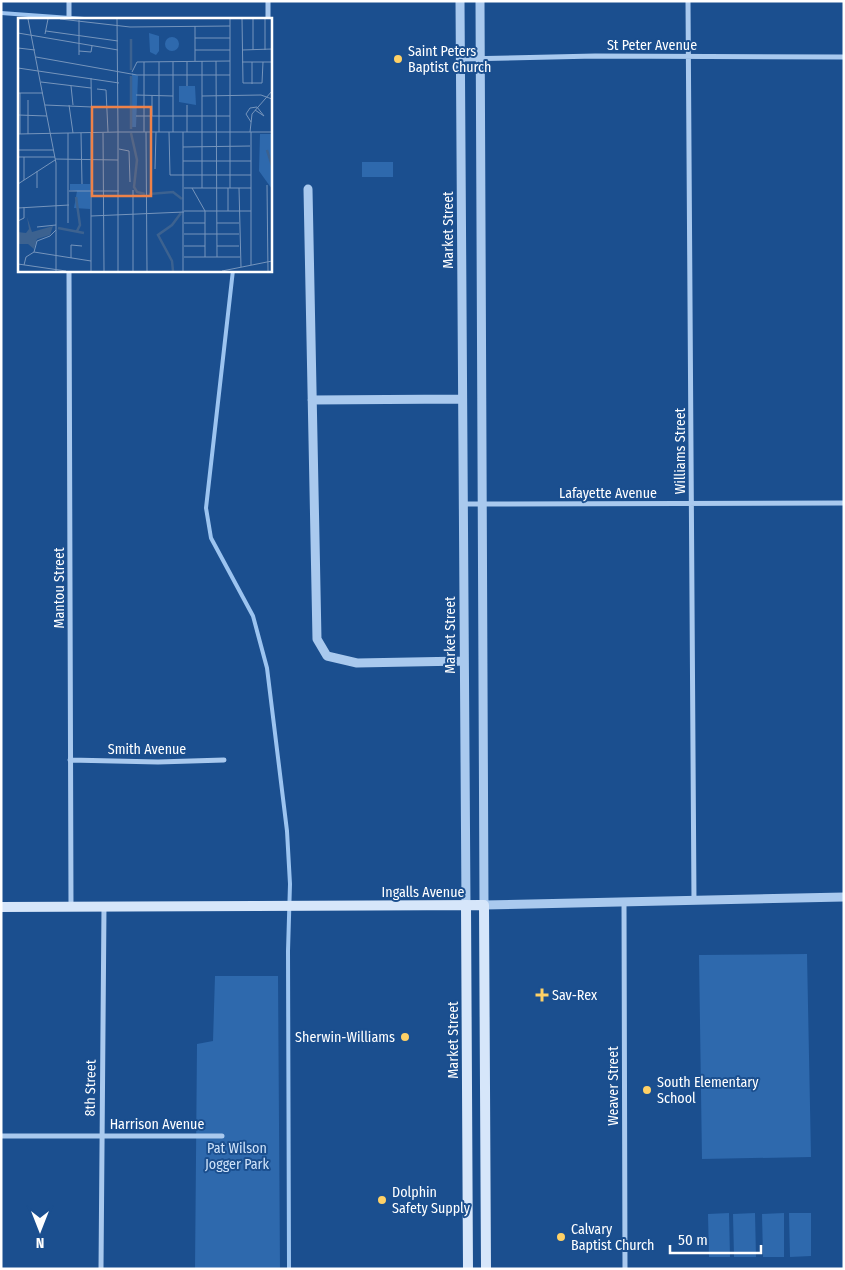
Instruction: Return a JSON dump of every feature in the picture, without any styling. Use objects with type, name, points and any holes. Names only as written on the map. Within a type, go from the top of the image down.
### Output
[{"type":"main road","name":"Market Street","points":[[466,906],[468,1269]]},
{"type":"main road","name":"Ingalls Avenue","points":[[1,907],[484,906]]},
{"type":"main road","points":[[484,906],[486,1269]]},
{"type":"street","points":[[268,1],[268,18]]},
{"type":"street","name":"Market Street","points":[[460,1],[466,906]]},
{"type":"street","points":[[480,1],[484,906]]},
{"type":"street","name":"Williams Street","points":[[688,1],[694,901]]},
{"type":"street","points":[[69,3],[69,18]]},
{"type":"street","name":"St Peter Avenue","points":[[461,59],[689,56],[844,57]]},
{"type":"street","points":[[308,189],[317,639],[327,656],[357,663],[464,661]]},
{"type":"street","name":"Mantou Street","points":[[69,271],[71,907]]},
{"type":"street","points":[[312,400],[462,399]]},
{"type":"street","name":"Lafayette Avenue","points":[[463,504],[844,503]]},
{"type":"street","name":"Smith Avenue","points":[[70,760],[158,762],[224,760]]},
{"type":"street","name":"Ingalls Avenue","points":[[484,906],[844,897]]},
{"type":"street","name":"Weaver Street","points":[[624,903],[625,1269]]},
{"type":"street","name":"8th Street","points":[[101,1269],[104,907]]},
{"type":"street","name":"Harrison Avenue","points":[[1,1136],[222,1136]]},
{"type":"green space","points":[[362,162],[393,162],[393,177],[362,177]]},
{"type":"green space","points":[[807,954],[811,1157],[702,1159],[699,955]]},
{"type":"green space","name":"Pat Wilson Jogger Park","points":[[215,976],[278,976],[280,1269],[195,1269],[197,1044],[213,1041]]},
{"type":"green space","points":[[729,1213],[730,1257],[709,1257],[708,1214]]},
{"type":"green space","points":[[755,1213],[756,1257],[734,1257],[733,1214]]},
{"type":"green space","points":[[784,1213],[784,1257],[763,1257],[762,1214]]},
{"type":"green space","points":[[789,1213],[811,1213],[811,1256],[790,1257]]},
{"type":"waterway","points":[[1,13],[70,18]]},
{"type":"waterway","points":[[233,271],[206,508],[211,538],[253,616],[267,668],[287,831],[290,884],[288,951],[289,1269]]},
{"type":"place","name":"Saint Peters Baptist Church","points":[[398,59]]},
{"type":"place","name":"Sav-Rex","points":[[542,995]]},
{"type":"place","name":"Sherwin-Williams","points":[[405,1037]]},
{"type":"place","name":"South Elementary School","points":[[647,1090]]},
{"type":"place","name":"Dolphin Safety Supply","points":[[382,1200]]},
{"type":"place","name":"Calvary Baptist Church","points":[[561,1237]]}]
